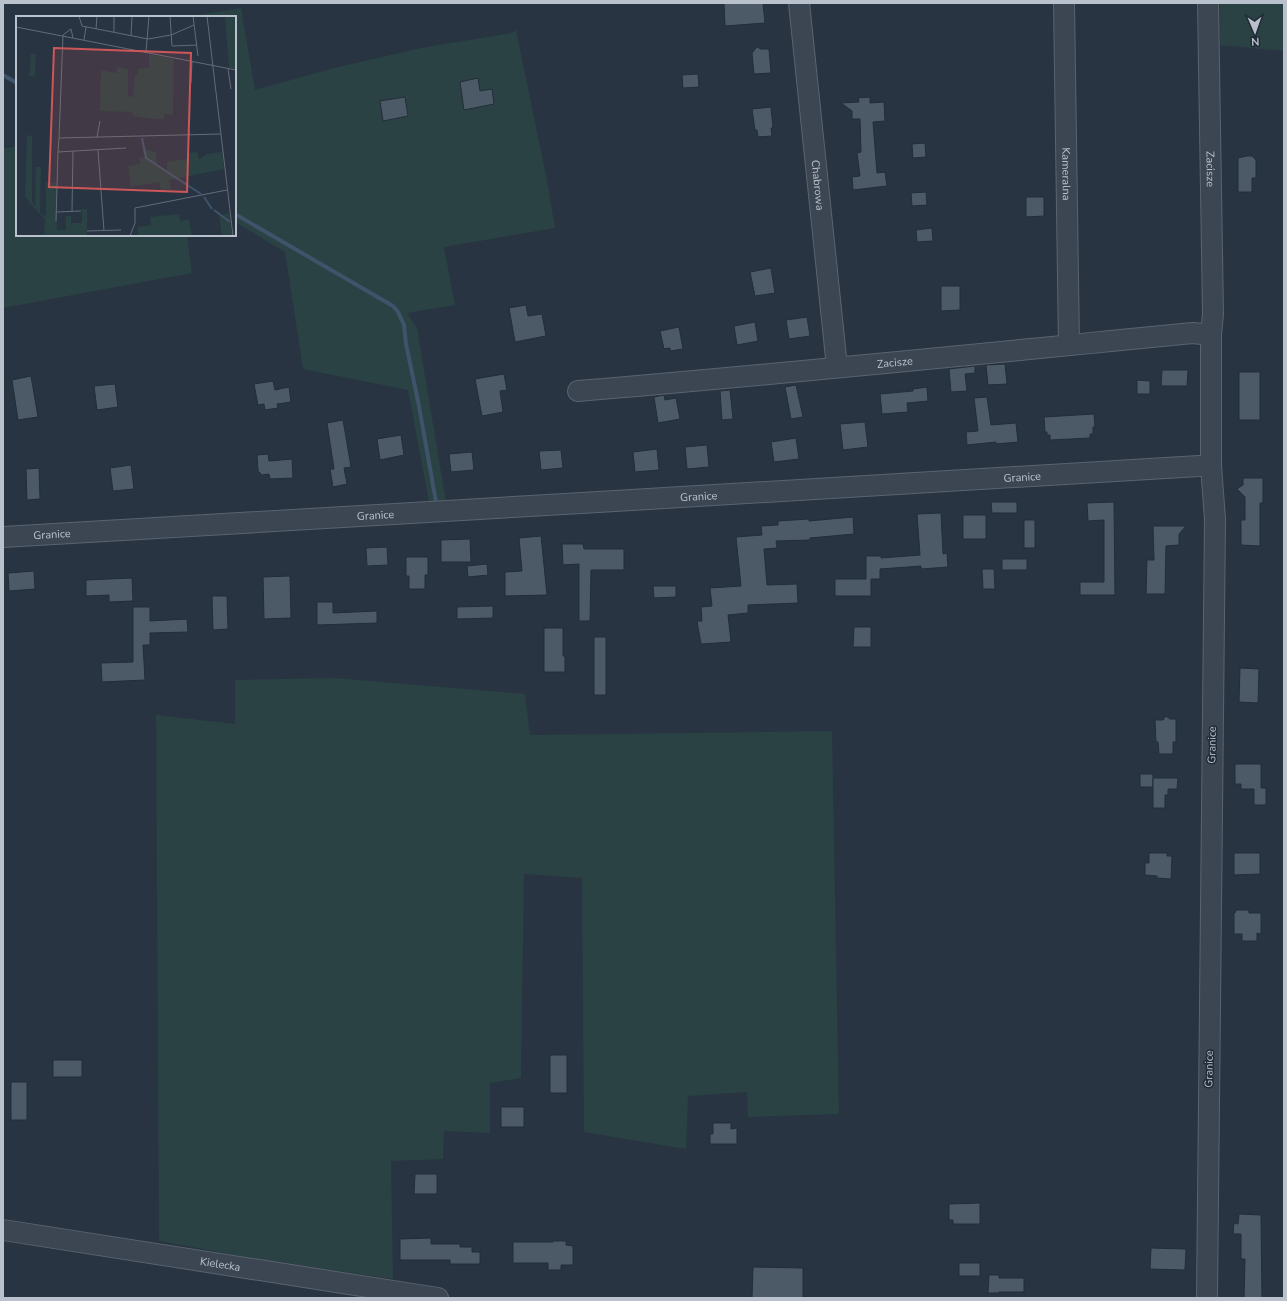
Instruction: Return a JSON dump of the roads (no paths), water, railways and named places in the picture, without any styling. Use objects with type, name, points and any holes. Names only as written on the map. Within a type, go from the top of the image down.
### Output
[{"type":"street","name":"Chabrowa","points":[[798,3],[837,367]]},
{"type":"street","name":"Kameralna","points":[[1064,3],[1069,345]]},
{"type":"street","name":"Zacisze","points":[[1208,3],[1213,314],[1211,335],[1211,466]]},
{"type":"street","name":"Zacisze","points":[[578,391],[738,378],[837,367],[1193,333],[1211,335]]},
{"type":"street","name":"Granice","points":[[3,537],[1211,466],[1215,519],[1207,1298]]},
{"type":"street","name":"Kielecka","points":[[3,1230],[430,1297]]},
{"type":"waterway","points":[[3,75],[16,82]]},
{"type":"waterway","points":[[236,215],[393,306],[398,312],[404,325],[406,344],[419,406],[436,502]]}]
